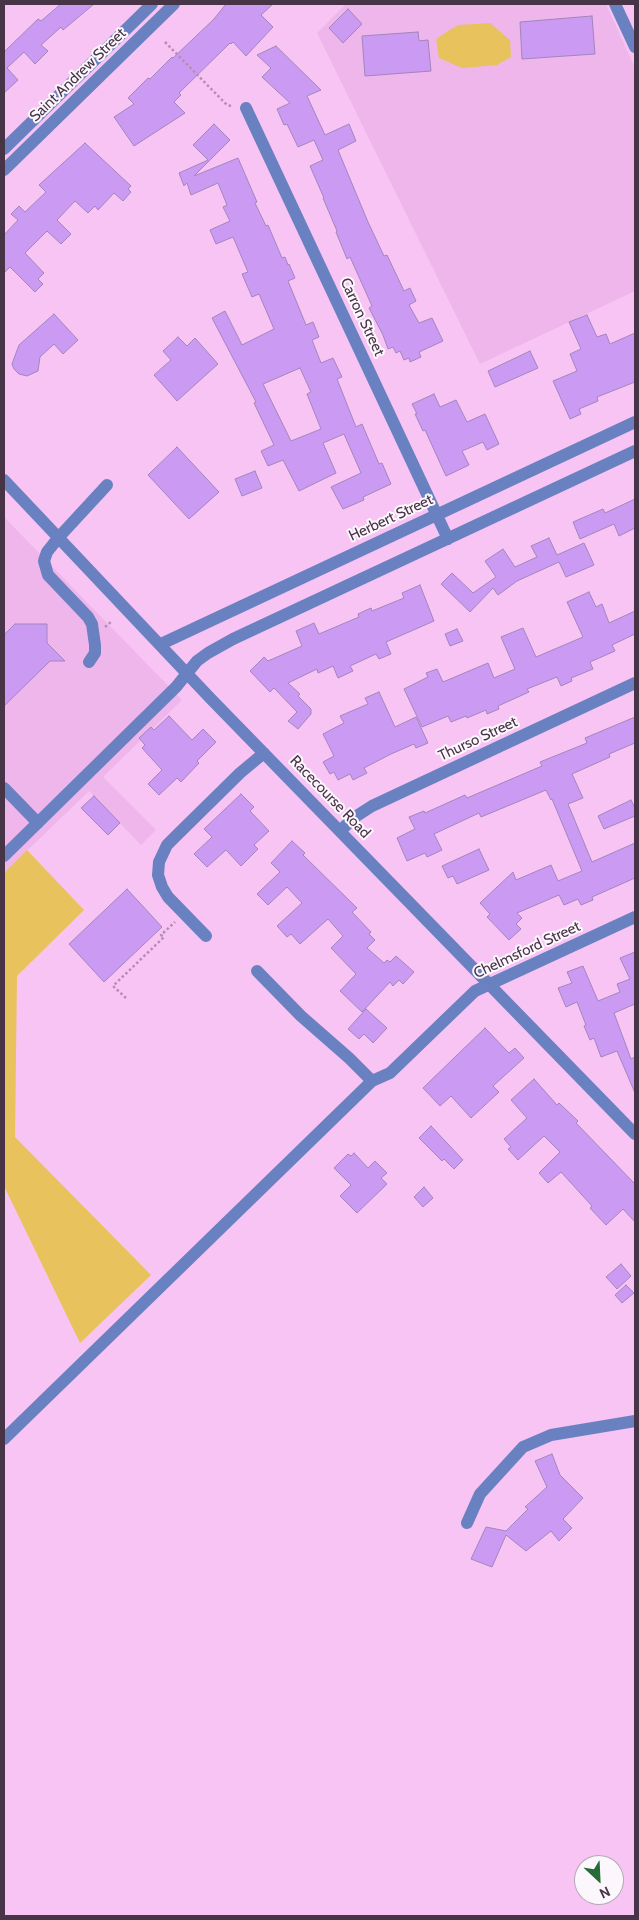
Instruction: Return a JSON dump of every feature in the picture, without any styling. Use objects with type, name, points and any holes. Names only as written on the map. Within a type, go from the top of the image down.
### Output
[{"type":"street","name":"Saint Andrew Street","points":[[4,148],[152,4]]},
{"type":"street","name":"Saint Andrew Street","points":[[4,170],[174,4]]},
{"type":"street","points":[[615,4],[635,47]]},
{"type":"street","name":"Carron Street","points":[[246,108],[448,539]]},
{"type":"street","points":[[4,148],[14,159]]},
{"type":"street","name":"Herbert Street","points":[[161,644],[635,422]]},
{"type":"street","points":[[4,856],[176,688],[197,662],[234,639],[635,452]]},
{"type":"street","name":"Racecourse Road","points":[[4,480],[340,831],[635,1134]]},
{"type":"street","points":[[89,662],[95,653],[92,624],[88,617],[48,575],[44,566],[47,552],[58,537],[107,486]]},
{"type":"street","name":"Thurso Street","points":[[340,831],[355,817],[372,806],[635,683]]},
{"type":"street","points":[[206,936],[165,892],[158,875],[159,862],[164,850],[176,836],[264,752]]},
{"type":"street","points":[[4,788],[38,823]]},
{"type":"street","name":"Chelmsford Street","points":[[4,1439],[372,1081],[390,1073],[475,991],[635,917]]},
{"type":"street","points":[[257,971],[301,1016],[372,1081]]},
{"type":"street","points":[[467,1523],[480,1494],[522,1447],[551,1435],[635,1421]]},
{"type":"path","points":[[166,42],[227,105],[231,106]]},
{"type":"path","points":[[104,628],[112,621]]},
{"type":"path","points":[[126,998],[113,986],[164,937],[161,935],[177,920]]},
{"type":"shaded area","points":[[346,4],[606,4],[635,68],[635,291],[480,364],[317,33]]},
{"type":"shaded area","points":[[490,23],[510,40],[511,57],[497,65],[462,68],[439,58],[436,39],[459,25]]},
{"type":"shaded area","points":[[4,517],[182,700],[103,777],[156,830],[141,845],[89,791],[4,873]]},
{"type":"shaded area","points":[[27,850],[84,910],[17,976],[15,1137],[151,1275],[80,1343],[4,1186],[4,873]]},
{"type":"building","points":[[61,4],[94,4],[63,30],[61,27],[41,45],[48,51],[35,64],[24,52],[7,68],[18,80],[4,93],[4,52],[38,19],[41,21]]},
{"type":"building","points":[[226,4],[273,4],[261,15],[273,27],[246,56],[233,42],[230,43],[179,93],[181,95],[174,102],[185,113],[134,146],[114,117],[134,104],[128,98],[214,19]]},
{"type":"building","points":[[348,9],[362,24],[343,43],[329,28]]},
{"type":"building","points":[[592,16],[595,54],[522,59],[520,22]]},
{"type":"building","points":[[418,32],[419,41],[428,40],[431,71],[365,76],[362,36]]},
{"type":"building","points":[[276,46],[321,90],[307,96],[325,135],[349,124],[356,141],[338,150],[368,222],[384,256],[387,255],[404,291],[410,288],[416,301],[409,305],[419,323],[432,318],[443,341],[419,352],[421,357],[410,362],[409,358],[404,360],[400,351],[396,353],[393,347],[388,349],[369,308],[372,306],[350,257],[347,259],[310,166],[323,160],[314,140],[298,147],[287,124],[284,125],[277,109],[290,103],[262,77],[271,68],[257,55]]},
{"type":"building","points":[[214,124],[230,140],[194,176],[238,158],[257,202],[255,203],[266,226],[268,225],[282,258],[285,257],[295,278],[288,281],[306,325],[313,322],[319,337],[312,340],[321,363],[333,358],[342,377],[337,379],[356,427],[362,424],[379,464],[382,463],[391,484],[363,497],[364,500],[343,509],[331,487],[361,473],[344,434],[323,443],[336,473],[299,491],[283,460],[268,466],[261,451],[274,445],[254,403],[256,402],[212,318],[225,311],[242,345],[274,329],[259,294],[252,297],[242,274],[248,272],[233,237],[216,244],[210,230],[230,221],[223,207],[227,205],[218,183],[191,195],[187,183],[184,186],[179,173],[208,160],[193,145]],"holes":[[[300,368],[311,392],[307,394],[321,429],[291,441],[263,384]]]},
{"type":"building","points":[[85,143],[131,186],[128,189],[131,192],[123,201],[114,193],[98,210],[95,206],[88,213],[75,201],[57,220],[71,234],[61,244],[47,231],[25,253],[44,273],[38,279],[43,284],[35,292],[10,267],[4,273],[4,235],[18,220],[11,214],[19,206],[25,212],[46,192],[39,185]]},
{"type":"building","points":[[54,314],[78,340],[63,354],[54,344],[40,357],[38,371],[27,376],[19,374],[12,364],[19,345]]},
{"type":"building","points":[[587,315],[597,337],[606,334],[610,344],[635,333],[635,382],[597,397],[598,401],[579,409],[581,414],[570,419],[553,381],[577,371],[570,354],[581,349],[569,322]]},
{"type":"building","points":[[178,337],[187,346],[195,338],[218,364],[177,401],[154,375],[171,360],[163,351]]},
{"type":"building","points":[[530,351],[538,368],[495,387],[488,371]]},
{"type":"building","points":[[434,394],[440,407],[456,400],[467,422],[485,414],[499,444],[487,450],[483,442],[462,451],[469,465],[446,476],[425,430],[423,431],[412,404]]},
{"type":"building","points":[[177,447],[219,492],[189,519],[148,475]]},
{"type":"building","points":[[255,471],[262,488],[242,496],[235,479]]},
{"type":"building","points":[[635,499],[635,528],[619,536],[614,524],[580,539],[573,522],[603,509],[605,513]]},
{"type":"building","points":[[549,538],[557,555],[584,543],[594,565],[566,577],[559,562],[517,581],[498,595],[493,588],[470,612],[441,584],[452,573],[473,593],[496,577],[485,561],[503,549],[515,567],[537,557],[531,546]]},
{"type":"building","points":[[420,585],[434,621],[386,642],[391,654],[379,659],[376,654],[350,666],[353,671],[338,678],[333,666],[318,673],[317,669],[288,683],[300,694],[298,696],[311,709],[311,714],[298,729],[288,721],[297,712],[274,688],[270,692],[250,671],[264,657],[268,661],[302,646],[296,631],[314,623],[319,634],[359,617],[358,614],[371,608],[372,611],[404,598],[402,593]]},
{"type":"building","points":[[589,592],[596,607],[602,604],[609,623],[635,611],[635,634],[612,645],[615,651],[590,662],[593,669],[571,678],[572,681],[561,686],[557,677],[527,689],[529,692],[498,706],[499,709],[487,714],[486,710],[451,722],[448,716],[422,727],[404,689],[428,677],[426,673],[437,669],[443,682],[488,663],[494,678],[515,669],[501,637],[523,628],[536,657],[583,637],[567,602]]},
{"type":"building","points":[[15,624],[47,624],[47,643],[65,661],[50,661],[4,706],[4,635]]},
{"type":"building","points":[[457,629],[463,641],[450,646],[445,634]]},
{"type":"building","points":[[379,692],[395,727],[416,717],[428,743],[416,748],[414,744],[391,754],[364,768],[367,773],[353,780],[350,774],[338,780],[334,772],[330,774],[323,762],[334,756],[323,734],[344,723],[340,716],[368,704],[365,698]]},
{"type":"building","points":[[169,716],[192,740],[203,729],[216,742],[197,761],[199,763],[181,782],[177,778],[159,795],[148,784],[162,770],[142,748],[145,745],[139,738],[151,727],[154,730]]},
{"type":"building","points":[[635,717],[635,743],[609,754],[610,757],[572,774],[583,798],[568,804],[592,862],[635,843],[635,878],[592,897],[593,900],[581,905],[578,899],[564,905],[559,895],[517,913],[522,918],[516,924],[521,929],[509,940],[487,917],[490,914],[480,903],[513,872],[516,880],[551,865],[558,881],[582,871],[552,799],[546,790],[481,817],[479,813],[434,834],[442,850],[427,857],[425,853],[407,861],[397,838],[415,829],[409,817],[424,811],[425,813],[465,795],[467,798],[542,766],[540,762],[587,743],[585,738]]},
{"type":"building","points":[[241,794],[254,807],[250,811],[269,831],[254,845],[258,849],[241,866],[226,850],[207,867],[194,854],[212,837],[204,829]]},
{"type":"building","points":[[94,796],[120,823],[108,835],[81,808]]},
{"type":"building","points":[[631,800],[635,808],[635,816],[604,829],[598,816]]},
{"type":"building","points":[[292,841],[305,853],[303,855],[357,908],[352,912],[371,932],[369,934],[375,940],[367,948],[384,963],[387,960],[390,962],[396,956],[414,972],[403,984],[399,980],[393,986],[390,982],[362,1012],[340,991],[356,974],[331,948],[343,936],[328,919],[300,944],[291,934],[287,937],[277,926],[302,903],[287,887],[268,905],[257,894],[280,872],[271,863]]},
{"type":"building","points":[[479,849],[489,870],[457,884],[453,876],[448,878],[442,866]]},
{"type":"building","points":[[127,889],[162,927],[104,982],[69,944]]},
{"type":"building","points":[[635,952],[635,1004],[614,1013],[631,1059],[635,1057],[635,1093],[617,1051],[601,1057],[594,1038],[590,1040],[577,1002],[566,1007],[558,988],[572,983],[567,972],[583,966],[598,1001],[620,992],[617,984],[630,979],[620,958]]},
{"type":"building","points":[[366,1009],[387,1028],[373,1043],[364,1034],[359,1039],[348,1029]]},
{"type":"building","points":[[485,1028],[509,1053],[515,1048],[524,1058],[493,1086],[499,1092],[471,1118],[451,1096],[440,1106],[423,1088]]},
{"type":"building","points":[[534,1079],[557,1105],[559,1103],[578,1121],[576,1123],[635,1184],[635,1222],[623,1209],[606,1225],[590,1208],[592,1206],[561,1172],[548,1183],[539,1173],[560,1152],[544,1136],[518,1160],[508,1149],[511,1147],[504,1139],[527,1118],[511,1100]]},
{"type":"building","points":[[431,1126],[463,1160],[454,1169],[444,1159],[442,1161],[419,1138]]},
{"type":"building","points":[[354,1153],[368,1168],[375,1161],[387,1173],[381,1178],[387,1184],[357,1213],[340,1196],[351,1185],[334,1168],[348,1154],[351,1156]]},
{"type":"building","points":[[424,1187],[433,1198],[423,1207],[414,1197]]},
{"type":"building","points":[[621,1264],[631,1276],[617,1289],[606,1277]]},
{"type":"building","points":[[626,1285],[634,1293],[622,1303],[615,1295]]},
{"type":"building","points":[[552,1454],[560,1475],[583,1498],[563,1519],[572,1528],[559,1541],[551,1531],[526,1551],[506,1535],[492,1567],[471,1559],[486,1527],[506,1531],[528,1509],[525,1507],[547,1487],[535,1461]]}]
